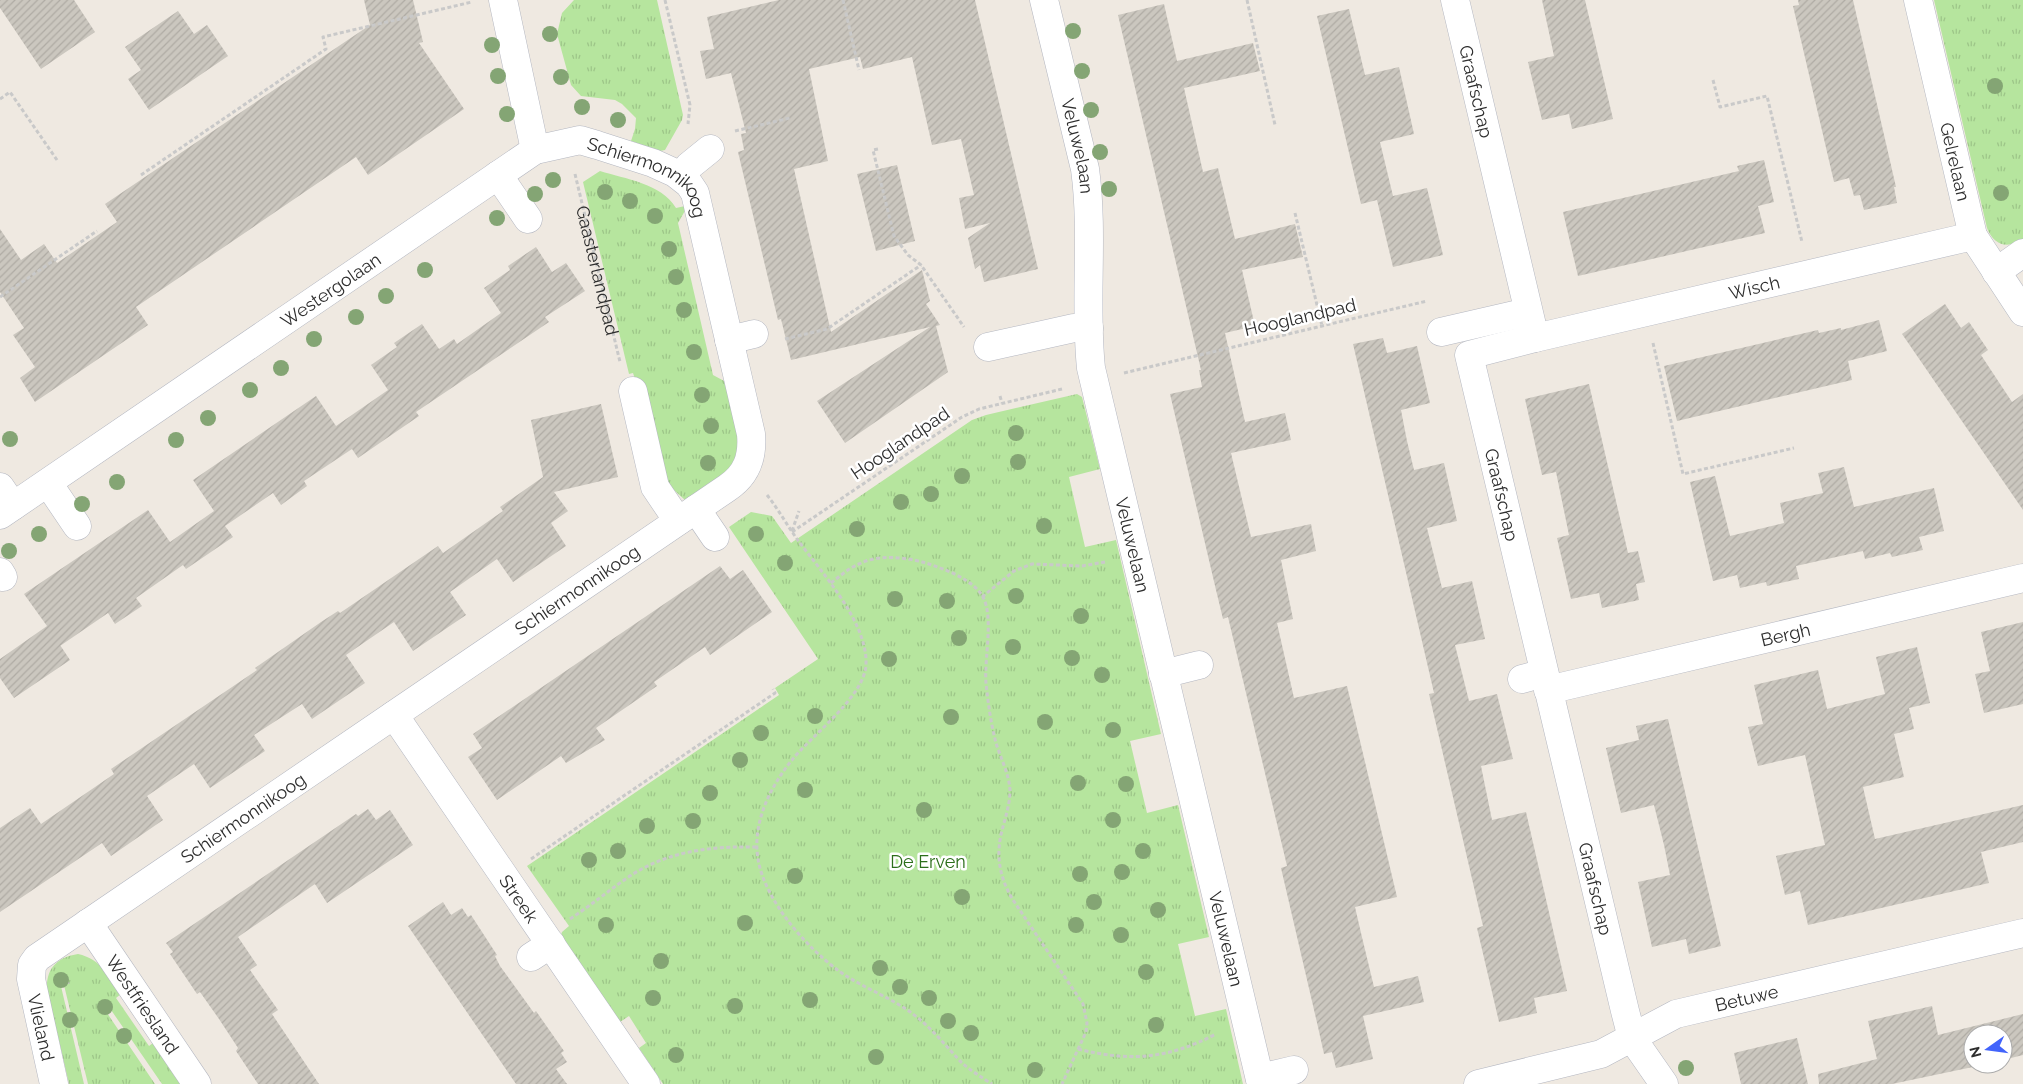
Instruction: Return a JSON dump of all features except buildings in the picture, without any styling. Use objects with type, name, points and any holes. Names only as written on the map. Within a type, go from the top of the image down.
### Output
[{"type":"street","points":[[503,0],[535,150]]},
{"type":"street","name":"Veluwelaan","points":[[1044,0],[1085,169],[1089,198],[1090,364],[1261,1081]]},
{"type":"street","name":"Graafschap","points":[[1455,0],[1535,338],[1470,355],[1538,681],[1632,1038]]},
{"type":"street","name":"Gelrelaan","points":[[1918,0],[1973,236],[2023,312]]},
{"type":"street","name":"Schiermonnikoog","points":[[25,967],[733,484],[747,466],[752,452],[752,434],[742,337],[692,189],[681,176],[653,163],[580,140],[535,150]]},
{"type":"street","points":[[681,176],[689,166],[718,141]]},
{"type":"street","name":"Westergolaan","points":[[4,503],[48,483],[535,150]]},
{"type":"street","points":[[498,176],[528,219]]},
{"type":"street","name":"Wisch","points":[[1535,338],[1973,236]]},
{"type":"street","points":[[1996,272],[2023,253]]},
{"type":"street","points":[[1441,332],[1528,312]]},
{"type":"street","points":[[988,347],[1074,328],[1090,328]]},
{"type":"street","points":[[633,391],[655,487],[715,537]]},
{"type":"street","points":[[48,483],[77,526]]},
{"type":"street","name":"Bergh","points":[[1538,681],[2023,578]]},
{"type":"street","points":[[1163,674],[1199,665]]},
{"type":"street","name":"Streek","points":[[394,714],[646,1084]]},
{"type":"street","name":"Westfriesland","points":[[88,923],[197,1084]]},
{"type":"street","name":"Betuwe","points":[[1478,1084],[1591,1058],[1676,1014],[2023,933]]},
{"type":"street","name":"Vlieland","points":[[25,967],[54,1084]]},
{"type":"street","points":[[1632,1038],[1664,1084]]},
{"type":"street","points":[[1261,1081],[1294,1070]]},
{"type":"path","points":[[665,0],[690,105],[690,120],[686,130]]},
{"type":"path","points":[[842,0],[860,70]]},
{"type":"path","points":[[1247,0],[1275,125]]},
{"type":"path","points":[[141,175],[326,49],[324,37],[467,3]]},
{"type":"path","points":[[1713,80],[1720,107],[1767,96],[1798,226]]},
{"type":"path","points":[[0,99],[10,92],[57,160]]},
{"type":"path","points":[[718,141],[790,118]]},
{"type":"path","points":[[878,149],[874,150],[894,236],[908,255],[921,265],[948,303]]},
{"type":"path","name":"Gaasterlandpad","points":[[575,171],[621,366]]},
{"type":"path","points":[[1295,213],[1322,326]]},
{"type":"path","points":[[0,297],[97,231]]},
{"type":"path","points":[[782,340],[828,329],[921,265]]},
{"type":"path","name":"Hooglandpad","points":[[1117,374],[1432,300]]},
{"type":"path","points":[[1652,338],[1683,474],[1794,448]]},
{"type":"path","name":"Hooglandpad","points":[[792,532],[962,417],[979,409],[1068,388]]},
{"type":"path","points":[[1000,396],[1002,403]]},
{"type":"path","points":[[764,491],[846,606],[864,648],[866,666],[860,686],[850,699],[804,746],[782,772],[772,789],[761,817],[757,847],[760,866],[775,901],[803,939],[819,955],[856,982],[898,1004],[918,1018],[962,1063],[992,1084]]},
{"type":"path","points":[[792,532],[799,511]]},
{"type":"path","points":[[830,583],[865,561],[905,558],[935,566],[954,574],[974,586],[982,597],[988,614],[987,697],[993,728],[1010,791],[1007,816],[1000,841],[1000,872],[1013,900],[1083,1004],[1087,1023],[1086,1032],[1062,1084]]},
{"type":"path","points":[[982,597],[1014,571],[1032,564],[1082,566],[1111,560]]},
{"type":"path","points":[[525,863],[775,693],[773,689]]},
{"type":"path","points":[[548,942],[628,877],[670,857],[700,850],[757,847]]},
{"type":"path","points":[[1078,1050],[1103,1056],[1148,1058],[1188,1048],[1225,1032]]},
{"type":"green space","points":[[574,0],[657,0],[683,115],[665,150],[660,151],[631,141],[636,118],[622,104],[615,100],[581,96],[571,85],[557,34],[562,13]]},
{"type":"green space","points":[[1934,0],[2023,0],[2023,239],[2012,244],[2002,244],[1993,239],[1987,228]]},
{"type":"green space","points":[[600,171],[652,187],[676,208],[685,206],[686,209],[678,223],[713,375],[726,382],[740,444],[730,469],[685,500],[666,483],[643,381],[636,382],[633,373],[629,374],[583,182]]},
{"type":"green space","name":"De Erven","points":[[1077,394],[1082,397],[1100,469],[1069,477],[1085,547],[1116,540],[1161,734],[1130,741],[1147,813],[1178,805],[1209,937],[1178,944],[1195,1016],[1226,1009],[1243,1084],[663,1084],[639,1048],[646,1043],[629,1016],[620,1022],[561,935],[569,926],[527,866],[779,695],[775,688],[818,659],[729,527],[751,512],[772,516],[791,543],[972,420]]},
{"type":"green space","points":[[78,954],[93,960],[108,975],[121,994],[116,998],[149,1046],[153,1043],[181,1084],[162,1084],[109,1007],[105,1010],[155,1084],[88,1084],[63,981],[60,982],[84,1084],[69,1084],[47,982],[54,965],[64,958]]}]
